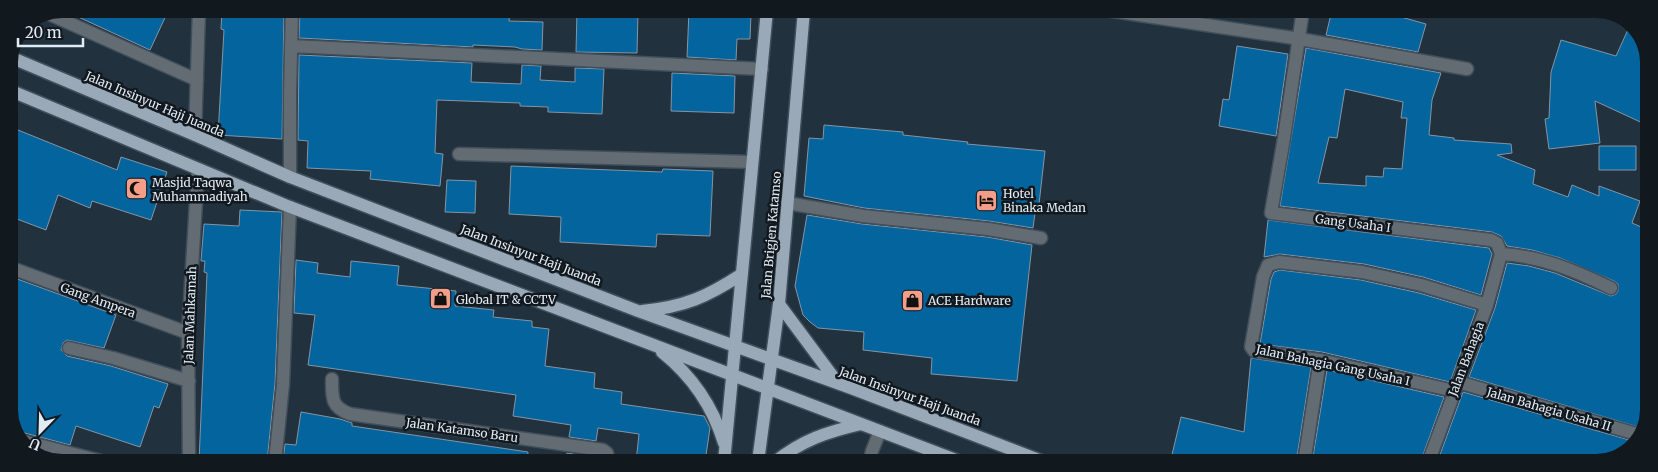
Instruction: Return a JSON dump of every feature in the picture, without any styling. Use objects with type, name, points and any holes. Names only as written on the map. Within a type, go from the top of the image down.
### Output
[{"type":"main road","name":"Jalan Brigjen Katamso","points":[[725,454],[766,18]]},
{"type":"main road","name":"Jalan Brigjen Katamso","points":[[759,454],[779,304],[803,18]]},
{"type":"main road","name":"Jalan Insinyur Haji Juanda","points":[[18,61],[290,177],[638,311],[837,383],[1023,454]]},
{"type":"main road","points":[[18,94],[290,207],[942,454]]},
{"type":"main road","points":[[638,311],[666,309],[693,301],[718,290],[742,274]]},
{"type":"main road","points":[[779,304],[837,383]]},
{"type":"main road","points":[[654,345],[674,361],[701,394],[718,424],[726,448]]},
{"type":"main road","points":[[785,454],[815,437],[861,424]]},
{"type":"street","points":[[58,18],[196,80]]},
{"type":"street","points":[[195,135],[199,18]]},
{"type":"street","points":[[290,177],[292,18]]},
{"type":"street","points":[[1160,18],[1300,39],[1466,69]]},
{"type":"street","points":[[1300,39],[1302,18]]},
{"type":"street","name":"Gang Usaha I","points":[[1300,39],[1271,213],[1491,240],[1497,243],[1501,254]]},
{"type":"street","points":[[291,46],[762,69]]},
{"type":"street","points":[[460,154],[752,162]]},
{"type":"street","name":"Jalan Mahkamah","points":[[188,454],[188,333],[198,169]]},
{"type":"street","points":[[787,203],[863,216],[988,228],[1041,238]]},
{"type":"street","points":[[276,454],[283,384],[290,207]]},
{"type":"street","points":[[1501,254],[1521,255],[1548,262],[1612,288]]},
{"type":"street","name":"Jalan Bahagia","points":[[1431,454],[1487,305],[1501,254]]},
{"type":"street","name":"Jalan Bahagia Gang Usaha I","points":[[1456,387],[1320,360],[1254,351],[1252,349],[1263,277],[1268,265],[1272,263],[1362,272],[1421,285],[1487,305]]},
{"type":"street","name":"Gang Ampera","points":[[18,270],[188,333]]},
{"type":"street","points":[[69,348],[113,358],[189,381]]},
{"type":"street","points":[[1305,454],[1320,360]]},
{"type":"street","name":"Jalan Katamso Baru","points":[[332,379],[332,398],[341,411],[350,414],[603,450],[607,454]]},
{"type":"street","name":"Jalan Bahagia Usaha II","points":[[1456,387],[1634,433]]},
{"type":"street","points":[[871,454],[880,431]]},
{"type":"street","points":[[31,443],[74,454]]},
{"type":"building","points":[[81,18],[165,18],[150,50]]},
{"type":"building","points":[[222,18],[284,18],[282,139],[218,135],[224,30],[221,29]]},
{"type":"building","points":[[300,18],[509,18],[509,21],[543,22],[542,50],[515,47],[473,45],[473,47],[299,38]]},
{"type":"building","points":[[577,18],[638,18],[637,53],[576,52]]},
{"type":"building","points":[[689,18],[751,18],[750,39],[737,39],[736,60],[687,57]]},
{"type":"building","points":[[1330,18],[1405,18],[1426,24],[1418,52],[1326,35]]},
{"type":"building","points":[[1628,30],[1635,39],[1640,53],[1640,122],[1595,101],[1600,143],[1549,149],[1545,119],[1549,118],[1551,72],[1561,40],[1616,56]]},
{"type":"building","points":[[1237,46],[1288,54],[1276,136],[1219,126],[1223,99],[1229,100]]},
{"type":"building","points":[[1306,48],[1441,73],[1432,100],[1429,135],[1454,138],[1454,140],[1511,144],[1512,153],[1497,155],[1535,170],[1533,184],[1568,197],[1572,185],[1599,196],[1599,186],[1640,201],[1632,223],[1640,226],[1640,411],[1637,427],[1469,377],[1495,308],[1507,263],[1529,266],[1555,273],[1611,296],[1618,291],[1618,284],[1614,281],[1560,258],[1532,250],[1507,246],[1501,236],[1492,232],[1280,206]],"holes":[[[1345,89],[1403,102],[1401,118],[1407,118],[1402,169],[1384,168],[1383,177],[1366,176],[1366,186],[1318,183],[1329,137],[1337,138]]]},
{"type":"building","points":[[299,55],[472,63],[471,82],[521,84],[522,65],[541,66],[540,80],[575,82],[575,68],[604,69],[602,114],[548,112],[548,107],[520,106],[520,103],[437,100],[435,153],[443,154],[440,186],[370,179],[371,171],[307,168],[308,141],[298,140]]},
{"type":"building","points":[[672,73],[735,76],[734,113],[671,111]]},
{"type":"building","points":[[824,125],[903,132],[903,135],[968,142],[967,144],[1045,151],[1038,213],[1035,213],[1033,228],[989,221],[864,208],[804,196],[809,138],[823,139]]},
{"type":"building","points":[[18,130],[117,170],[121,157],[167,172],[151,220],[92,201],[90,208],[58,195],[46,230],[18,219]]},
{"type":"building","points":[[1599,146],[1636,146],[1636,170],[1599,170]]},
{"type":"building","points":[[511,166],[662,172],[663,169],[713,171],[710,236],[657,234],[656,247],[560,242],[561,217],[509,214]]},
{"type":"building","points":[[447,180],[476,181],[475,213],[445,212]]},
{"type":"building","points":[[240,210],[282,212],[275,383],[268,454],[199,454],[207,273],[204,272],[205,261],[201,261],[204,224],[239,226]]},
{"type":"building","name":"ACE Hardware","points":[[807,215],[862,224],[987,237],[1032,245],[1017,381],[931,374],[932,358],[863,350],[864,332],[818,328],[810,322],[803,315],[795,286]]},
{"type":"building","points":[[1268,220],[1489,248],[1492,254],[1481,295],[1423,277],[1364,264],[1280,254],[1264,257]]},
{"type":"building","points":[[296,260],[318,263],[317,273],[350,277],[351,261],[399,266],[397,285],[456,291],[455,306],[494,310],[493,317],[532,321],[532,327],[549,329],[545,366],[595,373],[594,388],[622,392],[621,404],[704,416],[710,428],[706,454],[637,454],[639,434],[598,428],[596,441],[569,437],[571,425],[513,416],[516,395],[308,365],[315,315],[294,313]]},
{"type":"building","points":[[1280,270],[1361,280],[1419,293],[1476,310],[1450,382],[1322,352],[1260,344],[1271,279],[1274,272]]},
{"type":"building","points":[[18,279],[116,315],[104,348],[67,340],[63,343],[61,350],[67,356],[111,366],[168,384],[159,408],[154,406],[140,447],[76,426],[70,445],[23,432],[20,425],[18,414]]},
{"type":"building","points":[[1251,358],[1311,367],[1297,454],[1172,454],[1181,417],[1244,432]]},
{"type":"building","points":[[1327,370],[1444,397],[1423,454],[1313,454]]},
{"type":"building","points":[[1463,392],[1629,440],[1616,450],[1605,454],[1440,454]]},
{"type":"building","points":[[301,412],[340,419],[352,423],[352,426],[528,452],[528,454],[284,454],[285,444],[296,445]]},
{"type":"place","name":"Masjid Taqwa Muhammadiyah","points":[[136,189]]},
{"type":"place","name":"Hotel Binaka Medan","points":[[987,200]]},
{"type":"place","name":"Global IT & CCTV","points":[[440,299]]},
{"type":"place","name":"ACE Hardware","points":[[912,300]]}]
